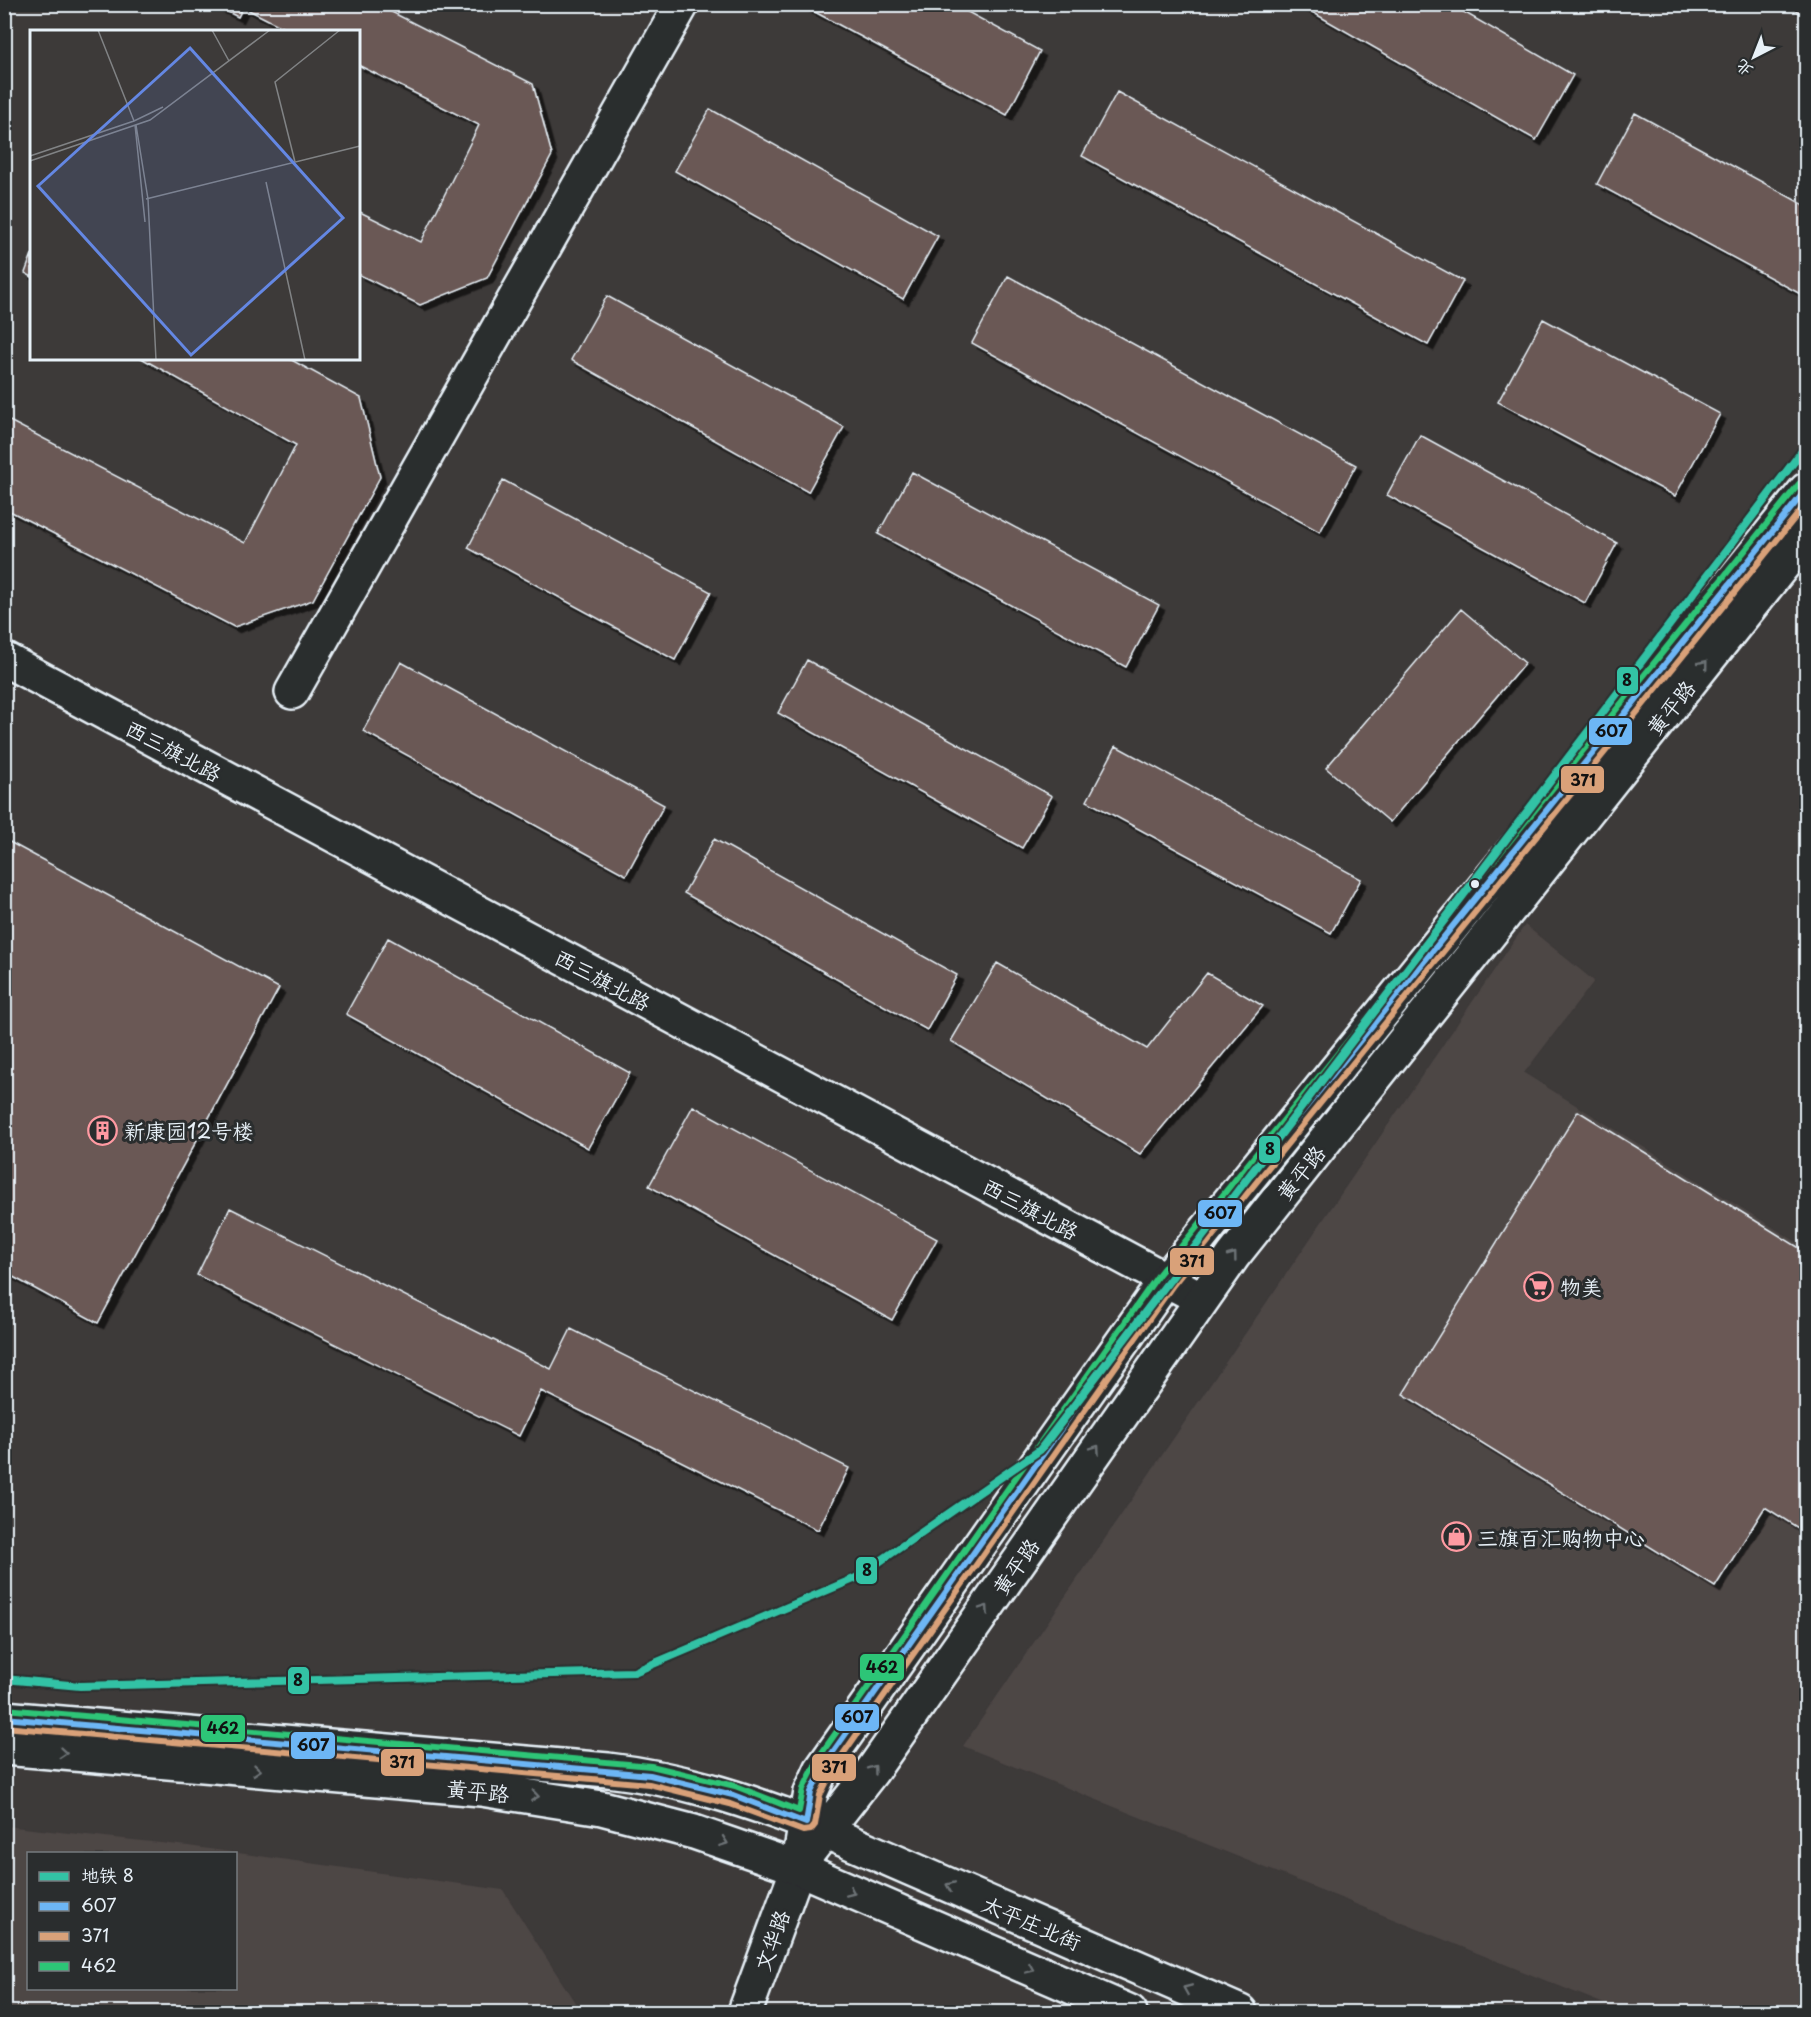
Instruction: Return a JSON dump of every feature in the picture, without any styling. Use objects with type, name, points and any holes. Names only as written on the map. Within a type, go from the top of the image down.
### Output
[{"type":"main road","points":[[292,692],[682,4]]},
{"type":"main road","name":"黄平路","points":[[815,1827],[811,1792],[825,1764],[1166,1280],[1806,490]]},
{"type":"main road","name":"黄平路","points":[[4,1748],[539,1796],[602,1808],[694,1832],[798,1869],[815,1827],[872,1771],[1202,1299],[1806,536]]},
{"type":"main road","name":"西三旗北路","points":[[4,659],[1202,1299]]},
{"type":"main road","name":"黄平路","points":[[4,1718],[650,1775],[733,1796],[815,1827]]},
{"type":"main road","name":"太平庄北街","points":[[815,1827],[1240,2013]]},
{"type":"main road","name":"太平庄北街","points":[[798,1869],[1130,2013]]},
{"type":"main road","name":"文华路","points":[[745,2013],[798,1869]]},
{"type":"shaded area","name":"三旗百汇购物中心","points":[[1525,925],[1594,981],[1524,1073],[1806,1248],[1806,2012],[1624,2012],[963,1746]]},
{"type":"shaded area","points":[[5,1826],[231,1852],[27,1852],[27,1990],[237,1990],[237,1853],[503,1890],[581,2012],[5,2012]]},
{"type":"building","points":[[212,4],[376,4],[533,84],[552,155],[487,278],[420,305],[360,275],[360,212],[421,242],[479,125],[360,66],[360,30],[288,30],[243,7],[238,17]]},
{"type":"building","points":[[800,4],[953,4],[1040,51],[1007,115]]},
{"type":"building","points":[[1298,4],[1450,4],[1573,75],[1536,140]]},
{"type":"building","points":[[1785,4],[1806,4],[1806,16]]},
{"type":"building","points":[[1117,92],[1463,281],[1428,345],[1082,156]]},
{"type":"building","points":[[710,109],[938,236],[903,299],[675,171]]},
{"type":"building","points":[[1635,113],[1806,206],[1806,297],[1597,184]]},
{"type":"building","points":[[30,259],[30,276],[25,273]]},
{"type":"building","points":[[1008,276],[1356,465],[1320,532],[972,343]]},
{"type":"building","points":[[607,296],[844,427],[808,492],[571,360]]},
{"type":"building","points":[[1543,319],[1720,414],[1675,496],[1498,402]]},
{"type":"building","points":[[145,360],[292,360],[361,398],[380,477],[313,600],[234,627],[4,508],[4,418],[245,543],[296,445]]},
{"type":"building","points":[[1420,435],[1617,543],[1585,603],[1387,495]]},
{"type":"building","points":[[912,472],[1159,605],[1126,667],[878,534]]},
{"type":"building","points":[[503,480],[711,592],[675,660],[468,548]]},
{"type":"building","points":[[1461,609],[1525,663],[1390,822],[1326,768]]},
{"type":"building","points":[[807,660],[1052,796],[1022,848],[778,713]]},
{"type":"building","points":[[401,662],[664,805],[626,875],[363,731]]},
{"type":"building","points":[[1116,746],[1361,879],[1331,933],[1087,801]]},
{"type":"building","name":"新康园12号楼","points":[[4,839],[279,988],[98,1323],[4,1272]]},
{"type":"building","points":[[714,839],[957,975],[927,1030],[684,893]]},
{"type":"building","points":[[388,938],[630,1073],[588,1148],[346,1014]]},
{"type":"building","points":[[997,963],[1147,1049],[1207,973],[1263,1006],[1140,1154],[951,1041]]},
{"type":"building","points":[[693,1106],[937,1239],[892,1320],[649,1186]]},
{"type":"building","points":[[1578,1111],[1806,1252],[1806,1533],[1765,1507],[1715,1587],[1403,1394]]},
{"type":"building","points":[[230,1208],[551,1369],[571,1329],[849,1468],[818,1530],[541,1391],[519,1436],[197,1275]]},
{"type":"metro line","name":"8","points":[[4,1679],[80,1686],[634,1672],[856,1578],[1040,1450],[1806,446]]},
{"type":"transit line","name":"462","points":[[5,1709],[651,1766],[735,1786],[799,1811],[803,1789],[821,1754],[1159,1274],[1799,484]]},
{"type":"transit line","name":"607","points":[[4,1718],[650,1775],[733,1795],[806,1823],[811,1792],[828,1759],[1166,1280],[1806,490]]},
{"type":"transit line","name":"371","points":[[4,1727],[649,1784],[730,1804],[803,1831],[811,1830],[815,1825],[820,1795],[836,1764],[1173,1285],[1806,504]]},
{"type":"place","name":"新康园12号楼","points":[[103,1130]]},
{"type":"place","name":"物美","points":[[1539,1286]]},
{"type":"place","name":"三旗百汇购物中心","points":[[1456,1537]]}]
